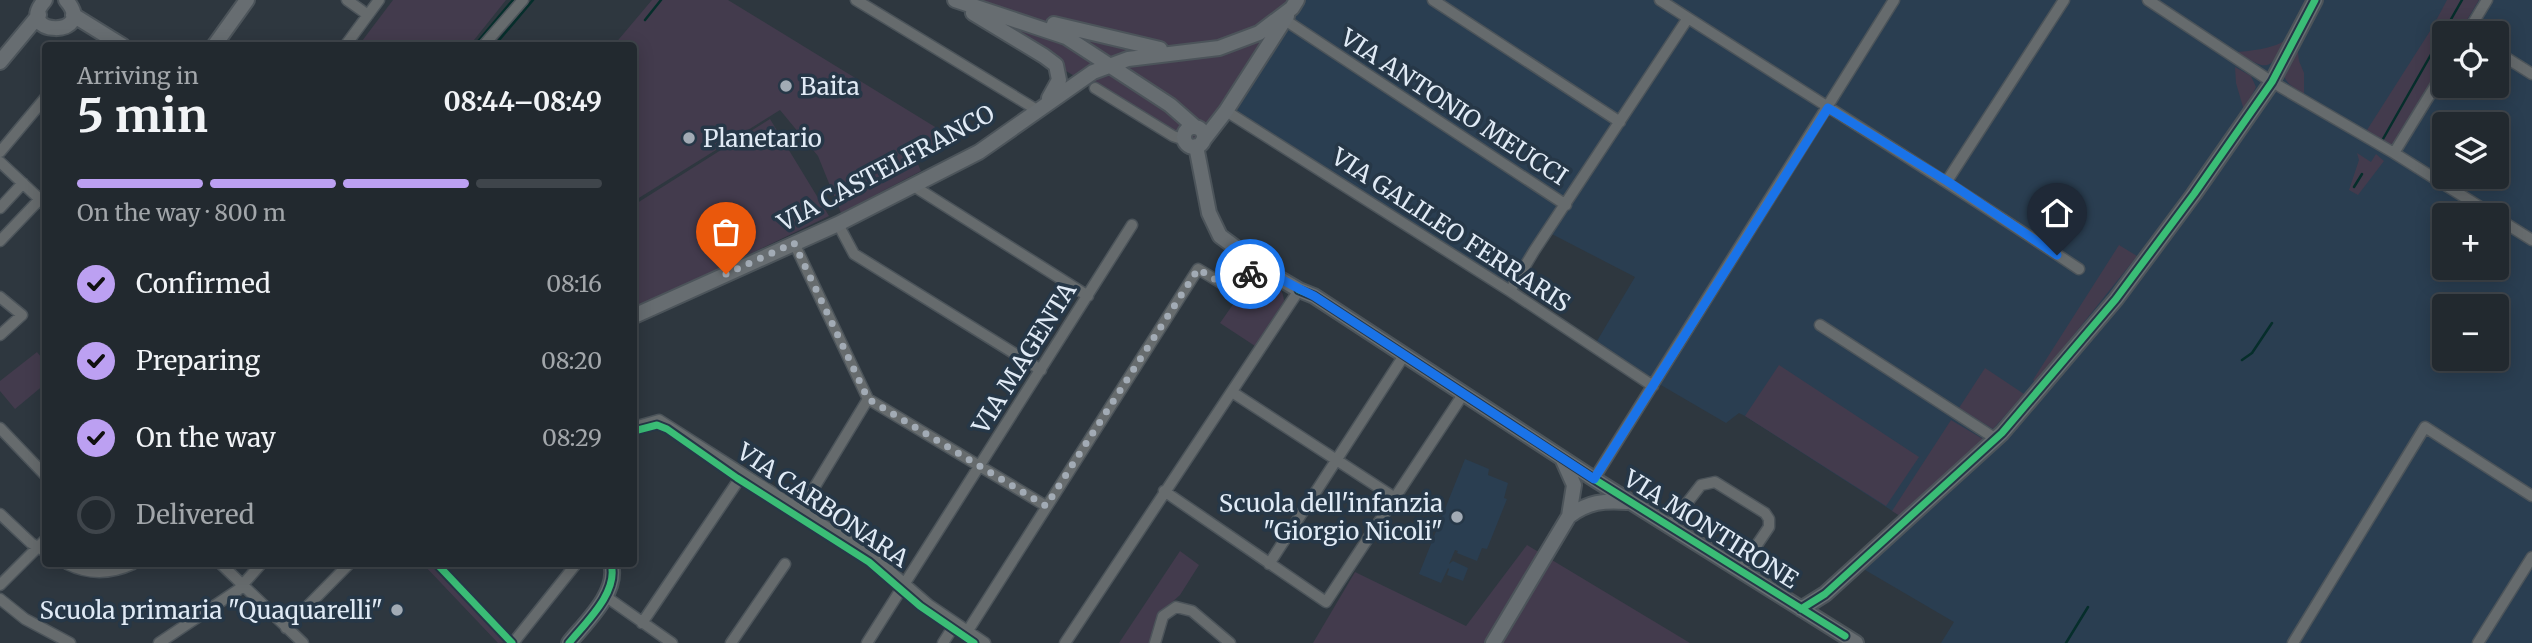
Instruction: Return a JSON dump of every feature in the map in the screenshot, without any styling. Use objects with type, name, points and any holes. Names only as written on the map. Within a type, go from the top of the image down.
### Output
[{"type":"street","points":[[217,42],[247,0]]},
{"type":"street","points":[[347,0],[368,15]]},
{"type":"street","points":[[348,42],[379,0]]},
{"type":"street","points":[[486,42],[523,0]]},
{"type":"street","points":[[856,0],[1039,108],[1056,90],[1059,80],[1056,65],[953,0]]},
{"type":"street","name":"VIA MONTIRONE","points":[[953,0],[1053,31],[1111,64],[1152,93],[1193,138],[1212,224],[1220,236],[1270,273],[1314,296],[1594,479],[1856,643]]},
{"type":"street","name":"VIA CASTELFRANCO","points":[[970,0],[1135,45],[1196,52]]},
{"type":"street","points":[[1433,0],[1620,122]]},
{"type":"street","points":[[1660,0],[1947,181],[2079,269]]},
{"type":"street","points":[[1493,643],[1572,510],[1585,499],[1594,479],[1894,0]]},
{"type":"street","points":[[1947,181],[2064,0]]},
{"type":"street","points":[[2148,0],[2272,82],[2474,203]]},
{"type":"street","points":[[1801,609],[1825,594],[1996,439],[2116,299],[2272,82],[2315,0]]},
{"type":"street","points":[[2475,21],[2487,0]]},
{"type":"street","points":[[1096,88],[1173,136],[1193,138],[1226,111],[1291,9]]},
{"type":"street","name":"VIA CASTELFRANCO","points":[[637,315],[838,224],[979,152],[1093,72],[1111,64],[1149,56],[1219,48],[1259,33],[1291,9]]},
{"type":"street","name":"VIA ANTONIO MEUCCI","points":[[1291,9],[1566,205]]},
{"type":"street","points":[[0,62],[19,42],[42,10],[57,30],[72,10],[117,42]]},
{"type":"street","points":[[1510,291],[1688,18]]},
{"type":"street","points":[[2509,60],[2532,74]]},
{"type":"street","points":[[2394,153],[2432,91]]},
{"type":"street","points":[[0,152],[42,102]]},
{"type":"street","name":"VIA GALILEO FERRARIS","points":[[1226,111],[1510,291],[1653,386]]},
{"type":"street","points":[[0,162],[42,201]]},
{"type":"street","points":[[0,208],[23,183]]},
{"type":"street","points":[[912,185],[1088,296]]},
{"type":"street","points":[[0,241],[42,203]]},
{"type":"street","points":[[838,224],[854,254],[1041,370]]},
{"type":"street","name":"VIA MAGENTA","points":[[867,643],[1132,225]]},
{"type":"street","points":[[2509,226],[2532,240]]},
{"type":"street","points":[[794,243],[868,399],[1046,506]]},
{"type":"street","points":[[967,632],[1198,269],[1236,292],[1259,263]]},
{"type":"street","points":[[1065,643],[1299,290]]},
{"type":"street","points":[[0,335],[22,315],[1,297]]},
{"type":"street","points":[[1820,325],[1996,439]]},
{"type":"street","points":[[1269,564],[1405,354]]},
{"type":"street","points":[[1232,393],[1395,498]]},
{"type":"street","points":[[1164,491],[1326,602],[1464,393]]},
{"type":"street","points":[[800,511],[868,399]]},
{"type":"street","name":"VIA CARBONARA","points":[[637,426],[659,419],[742,475],[875,558],[955,624],[985,643]]},
{"type":"street","points":[[2293,643],[2425,427],[2532,496]]},
{"type":"street","points":[[0,428],[42,472]]},
{"type":"street","points":[[1562,457],[1574,485],[1572,510]]},
{"type":"street","points":[[642,622],[742,475]]},
{"type":"street","points":[[1669,526],[1701,485],[1715,482],[1765,513],[1769,520],[1769,527],[1740,570]]},
{"type":"street","points":[[1572,510],[1605,500],[1633,503]]},
{"type":"street","points":[[0,514],[41,550],[0,585]]},
{"type":"street","points":[[2478,643],[2532,557]]},
{"type":"street","points":[[731,643],[785,564]]},
{"type":"street","points":[[73,567],[102,572],[122,567]]},
{"type":"street","points":[[224,567],[303,643]]},
{"type":"street","points":[[159,643],[242,585],[258,567]]},
{"type":"street","points":[[286,628],[346,567]]},
{"type":"street","points":[[513,643],[574,567]]},
{"type":"street","points":[[569,643],[605,596],[612,580],[611,567]]},
{"type":"street","points":[[1818,619],[1824,607],[1825,594]]},
{"type":"street","points":[[605,596],[673,643]]},
{"type":"street","points":[[0,599],[25,619],[70,643]]},
{"type":"street","points":[[1155,643],[1163,616],[1176,607],[1192,611],[1230,643]]},
{"type":"street","points":[[943,643],[955,624]]},
{"type":"shaded area","points":[[393,0],[506,0],[472,42],[361,42]]},
{"type":"shaded area","points":[[652,0],[728,0],[958,141],[917,162],[921,171],[841,213],[818,156],[780,110],[637,199],[637,42],[617,42]]},
{"type":"shaded area","points":[[947,0],[1297,0],[1202,152]]},
{"type":"shaded area","points":[[1297,0],[2532,0],[2532,643],[1941,643],[1954,622],[1860,567],[1911,523],[1745,416],[1739,413],[1726,423],[1594,346],[1635,277],[1546,231],[1509,292],[1227,113]]},
{"type":"shaded area","points":[[2447,0],[2479,0],[2466,21],[2436,21]]},
{"type":"shaded area","points":[[2432,28],[2432,80],[2392,147],[2367,130]]},
{"type":"shaded area","points":[[2287,39],[2276,57],[2267,65],[2256,63],[2237,52],[2270,47]]},
{"type":"shaded area","points":[[2297,44],[2304,73],[2304,94],[2288,83],[2284,72]]},
{"type":"shaded area","points":[[2235,67],[2251,76],[2256,87],[2242,115],[2243,107],[2236,83]]},
{"type":"shaded area","points":[[770,119],[829,216],[637,309],[637,203]]},
{"type":"shaded area","points":[[2357,153],[2371,162],[2376,154],[2384,161],[2358,195],[2349,190],[2359,160]]},
{"type":"shaded area","points":[[2119,245],[2137,256],[2036,382],[2033,380]]},
{"type":"shaded area","points":[[1262,277],[1277,285],[1284,301],[1255,346],[1220,323],[1248,283]]},
{"type":"shaded area","points":[[37,352],[42,358],[42,386],[15,409],[0,391],[0,381]]},
{"type":"shaded area","points":[[1779,365],[1919,457],[1886,506],[1745,416]]},
{"type":"shaded area","points":[[1985,368],[2024,394],[1993,429],[1959,408]]},
{"type":"shaded area","points":[[1951,420],[1983,439],[1900,516],[1892,511]]},
{"type":"shaded area","name":"Scuola dell'infanzia \"Giorgio Nicoli\"","points":[[1465,459],[1489,469],[1488,475],[1508,483],[1504,498],[1507,499],[1487,549],[1482,548],[1477,561],[1455,550],[1449,564],[1453,561],[1468,568],[1463,581],[1447,575],[1448,568],[1441,583],[1419,574]]},
{"type":"shaded area","points":[[1527,545],[1690,643],[1313,643],[1355,572],[1466,626]]},
{"type":"shaded area","points":[[1180,551],[1199,565],[1180,595],[1160,613],[1149,643],[1119,643]]},
{"type":"shaded area","points":[[426,567],[435,567],[506,642],[498,643]]},
{"type":"waterway","points":[[477,42],[513,0]]},
{"type":"waterway","points":[[497,42],[533,0]]},
{"type":"waterway","points":[[645,20],[661,0]]},
{"type":"waterway","points":[[2383,139],[2462,0]]},
{"type":"waterway","points":[[2354,187],[2362,174]]},
{"type":"waterway","points":[[2242,360],[2252,353],[2272,323]]},
{"type":"waterway","points":[[2066,643],[2088,607]]},
{"type":"cycle path","points":[[1801,609],[1825,594],[2002,433],[2116,299],[2272,82],[2315,0]]},
{"type":"cycle path","points":[[1299,290],[1314,296],[1594,479],[1845,636]]},
{"type":"cycle path","points":[[637,430],[657,425],[667,429],[737,478],[869,562],[920,606],[974,643]]},
{"type":"cycle path","points":[[440,567],[512,643]]},
{"type":"cycle path","points":[[569,643],[599,607],[610,585],[611,567]]},
{"type":"way so far","points":[[726,274],[794,243],[868,399],[1046,506],[1198,269],[1236,292],[1250,274]]},
{"type":"place","name":"Baita","points":[[786,86]]},
{"type":"place","name":"Planetario","points":[[689,138]]},
{"type":"place","name":"Scuola dell'infanzia \"Giorgio Nicoli\"","points":[[1457,517]]},
{"type":"place","name":"Scuola primaria \"Quaquarelli\"","points":[[397,610]]},
{"type":"route","points":[[1250,274],[1259,263],[1270,273],[1314,296],[1594,479],[1828,108],[1947,181],[2057,255]]}]
